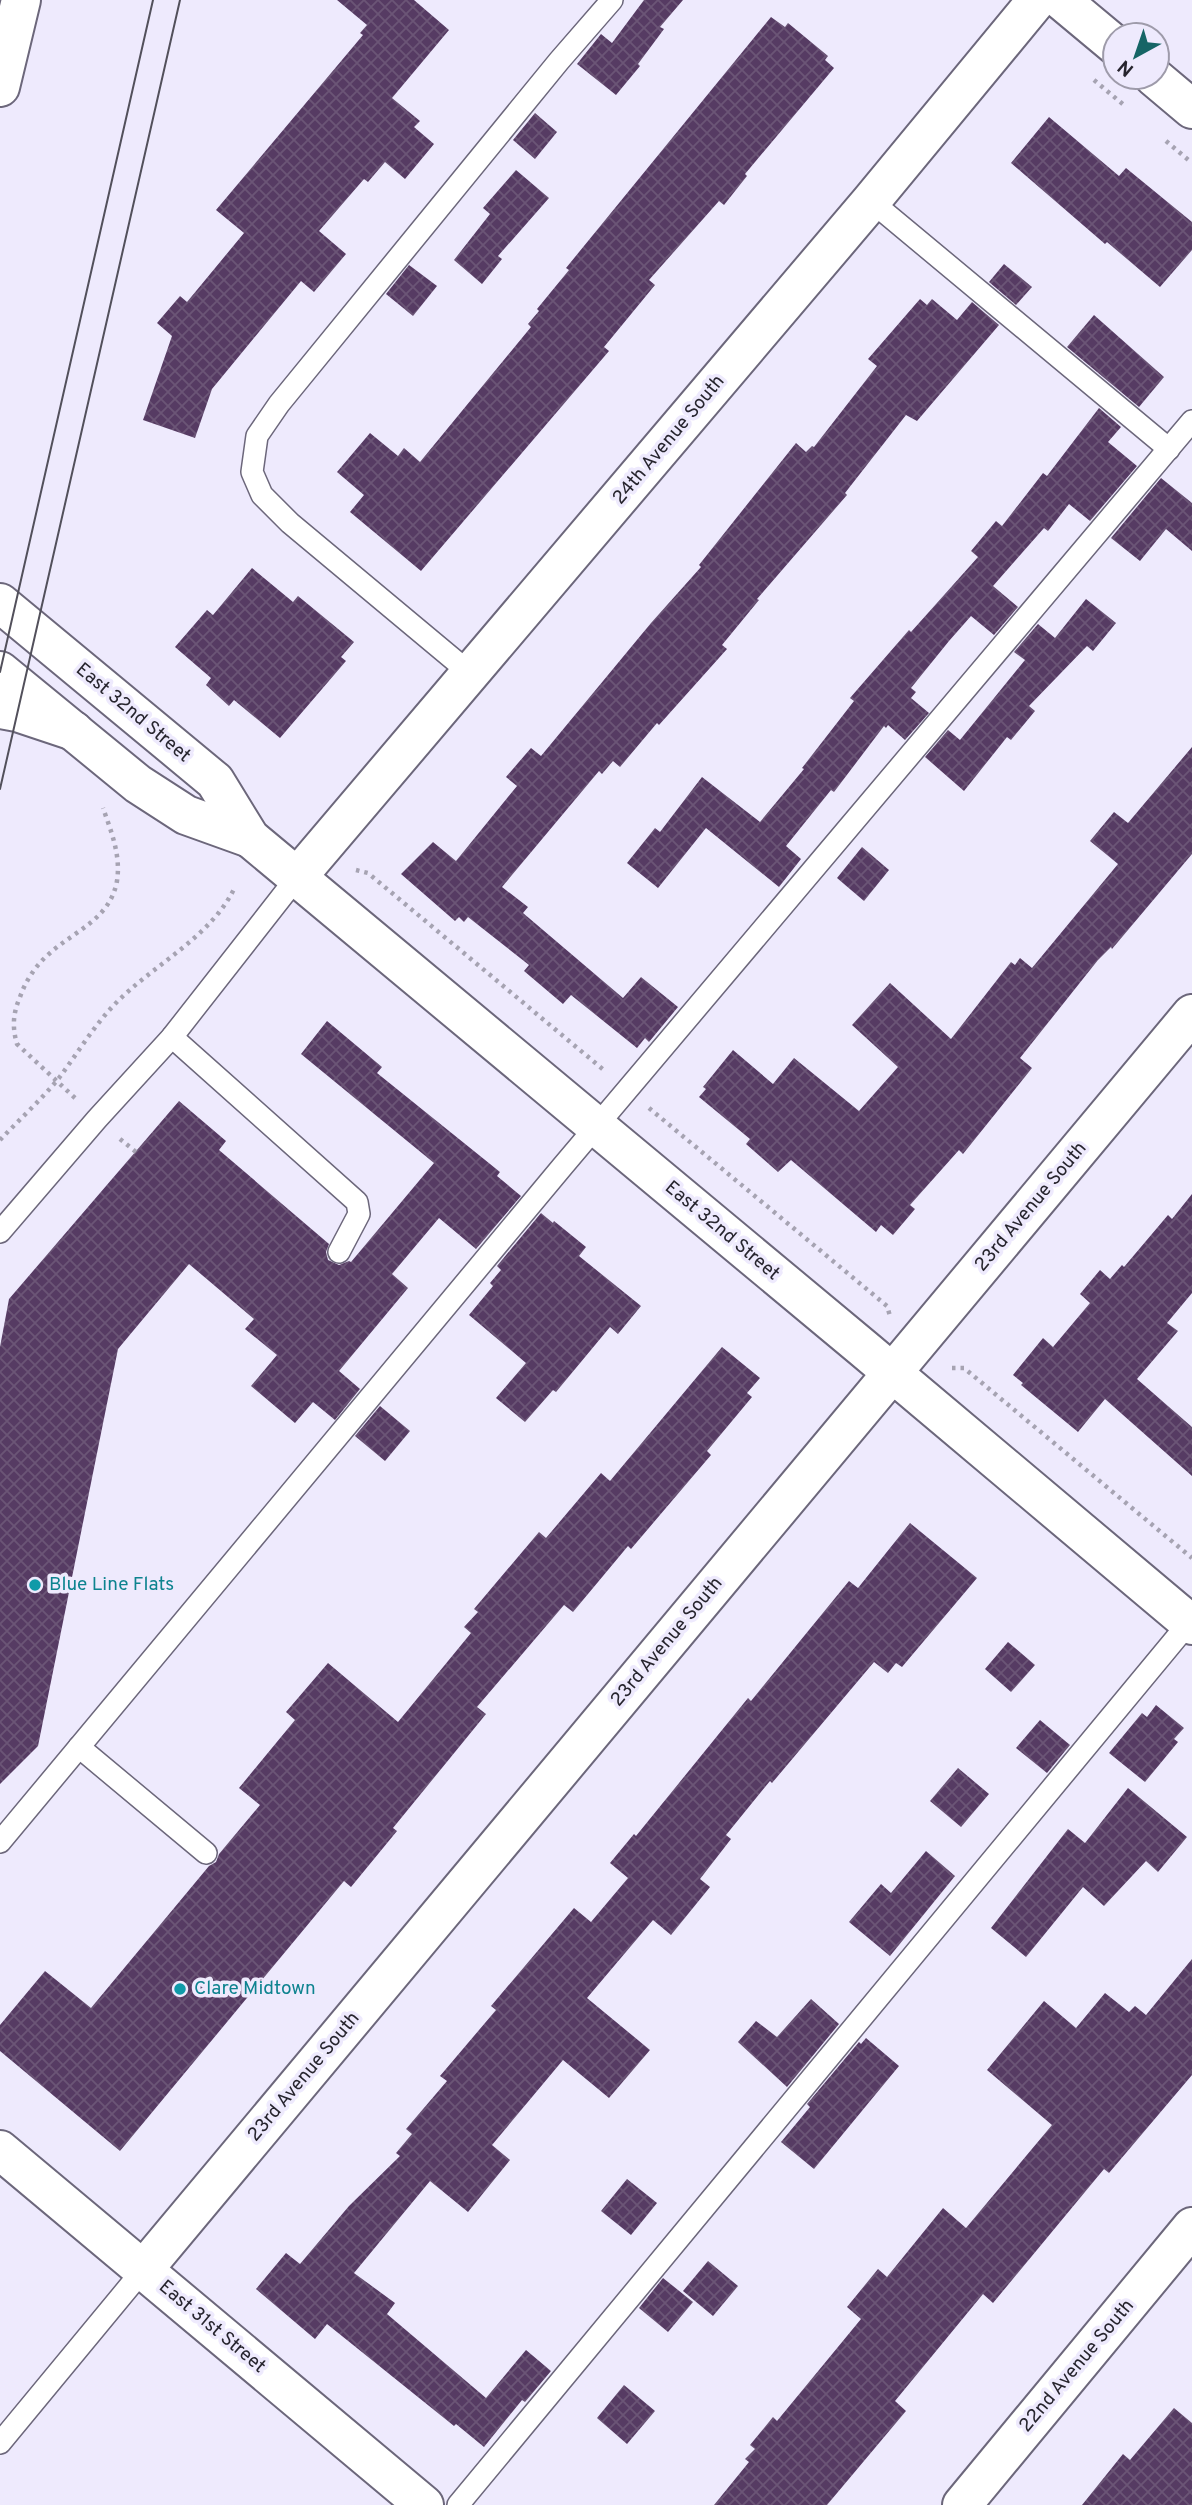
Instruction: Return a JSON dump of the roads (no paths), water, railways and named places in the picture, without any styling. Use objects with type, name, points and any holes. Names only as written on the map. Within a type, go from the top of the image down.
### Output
[{"type":"main road","points":[[0,87],[21,0]]},
{"type":"main road","name":"24th Avenue South","points":[[298,876],[871,201],[1037,0]]},
{"type":"main road","points":[[1062,0],[1101,33]]},
{"type":"main road","points":[[1171,91],[1192,109]]},
{"type":"main road","name":"East 32nd Street","points":[[0,603],[215,781],[250,838]]},
{"type":"main road","name":"East 32nd Street","points":[[0,671],[138,784],[187,815],[250,838],[298,876],[1191,1623]]},
{"type":"main road","points":[[0,709],[74,731]]},
{"type":"main road","name":"23rd Avenue South","points":[[143,2270],[1192,1014]]},
{"type":"main road","name":"East 31st Street","points":[[0,2150],[424,2505]]},
{"type":"main road","name":"22nd Avenue South","points":[[962,2505],[1192,2227]]},
{"type":"lane","points":[[471,674],[290,523],[262,495],[252,472],[257,436],[279,404],[612,0]]},
{"type":"lane","points":[[871,201],[1169,449]]},
{"type":"lane","points":[[0,1842],[596,1126],[1192,421]]},
{"type":"lane","points":[[0,1232],[96,1119],[172,1037],[298,876]]},
{"type":"lane","points":[[172,1037],[358,1202],[359,1214],[339,1252]]},
{"type":"lane","points":[[458,2505],[1191,1623]]},
{"type":"lane","points":[[79,1747],[206,1853]]},
{"type":"lane","points":[[0,2443],[143,2270]]},
{"type":"tram line","points":[[0,672],[153,0]]},
{"type":"tram line","points":[[0,789],[180,0]]},
{"type":"place","name":"Blue Line Flats","points":[[35,1585]]},
{"type":"place","name":"Clare Midtown","points":[[180,1989]]}]
